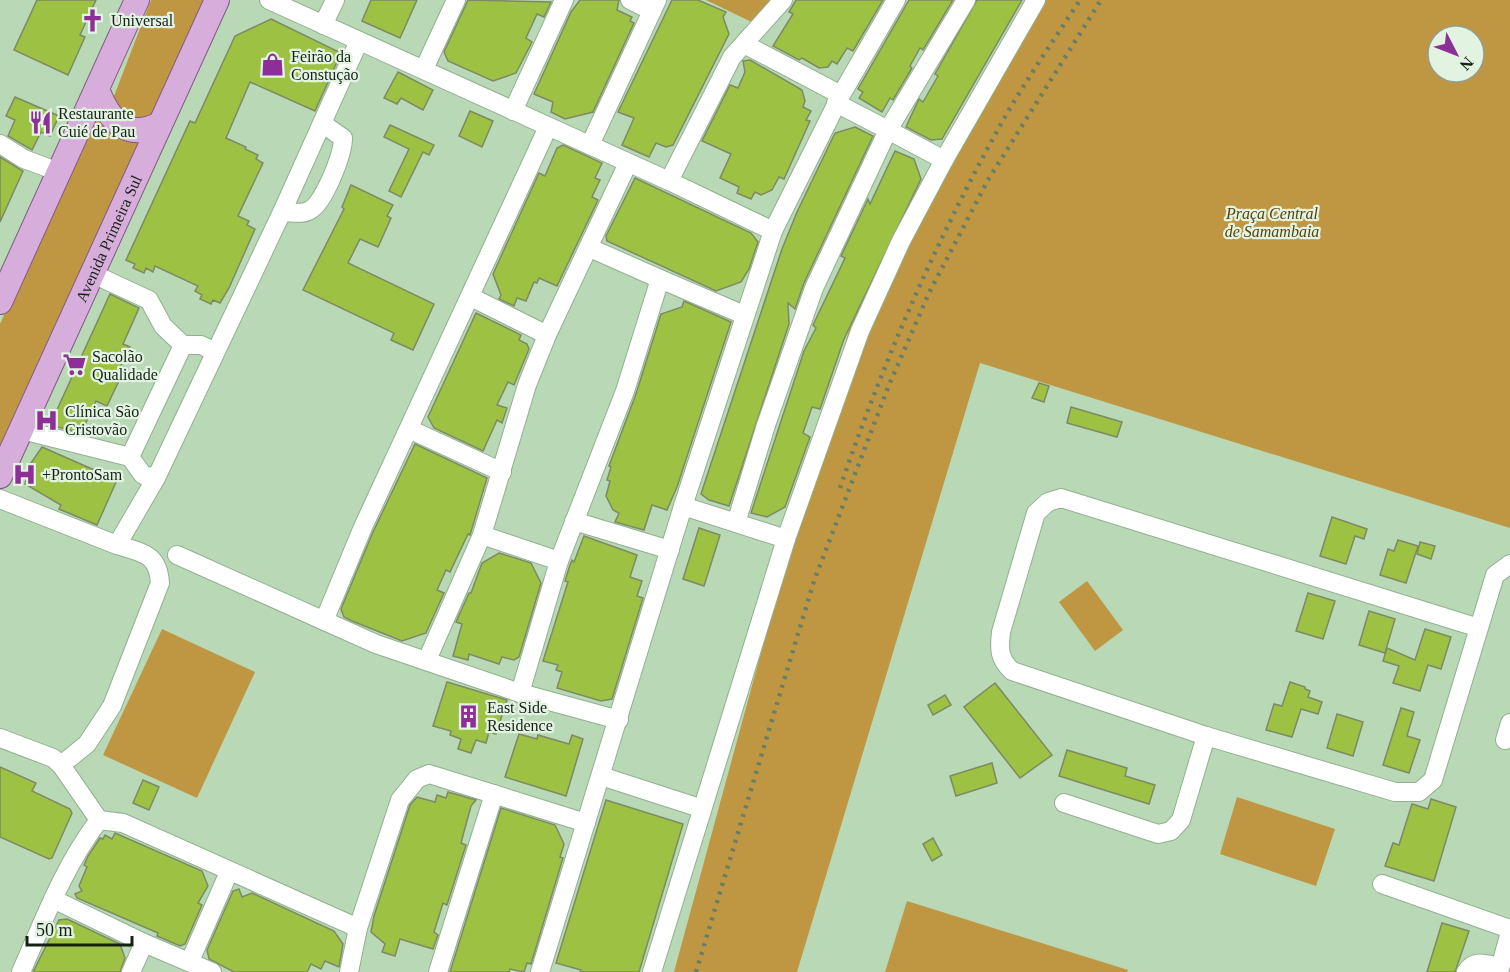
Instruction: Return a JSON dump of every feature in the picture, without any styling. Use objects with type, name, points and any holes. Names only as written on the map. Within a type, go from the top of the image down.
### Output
[{"type":"main road","points":[[0,302],[137,0]]},
{"type":"main road","name":"Avenida Primeira Sul","points":[[0,476],[217,0]]},
{"type":"main road","points":[[97,88],[105,110],[118,124],[137,130],[160,124]]},
{"type":"street","points":[[269,0],[669,181],[773,231]]},
{"type":"street","points":[[323,26],[335,0]]},
{"type":"street","points":[[424,69],[456,0]]},
{"type":"street","points":[[513,111],[564,0]]},
{"type":"street","points":[[590,145],[655,6],[630,0]]},
{"type":"street","points":[[669,181],[720,76],[732,57],[746,45],[783,0]]},
{"type":"street","points":[[540,972],[683,506],[773,231],[838,99],[897,0]]},
{"type":"street","points":[[736,523],[766,425],[814,288],[888,130],[966,0]]},
{"type":"street","points":[[652,972],[700,808],[786,539],[860,331],[901,241],[944,160],[1036,0]]},
{"type":"street","points":[[117,544],[156,478],[360,41]]},
{"type":"street","points":[[746,45],[888,130],[944,160]]},
{"type":"street","points":[[282,212],[306,212],[314,208],[333,174],[343,147],[343,138],[323,124]]},
{"type":"street","points":[[324,621],[363,527],[548,128]]},
{"type":"street","points":[[0,144],[24,159],[59,172]]},
{"type":"street","points":[[427,660],[482,535],[527,385],[547,335],[590,248],[628,163]]},
{"type":"street","points":[[590,248],[744,315]]},
{"type":"street","points":[[93,274],[149,300],[168,331],[183,345],[201,345],[215,352]]},
{"type":"street","points":[[520,693],[559,561],[625,391],[660,279]]},
{"type":"street","points":[[471,297],[547,335]]},
{"type":"street","points":[[130,457],[183,345]]},
{"type":"street","points":[[409,429],[502,472]]},
{"type":"street","points":[[22,430],[130,457],[142,475],[156,478]]},
{"type":"street","points":[[1479,628],[1061,498],[1048,502],[1036,513],[1000,632],[999,648],[1003,663],[1012,671],[1206,736],[1395,792],[1419,792],[1433,780],[1479,628],[1495,575],[1510,564]]},
{"type":"street","points":[[0,499],[148,555],[159,567],[160,583],[112,706],[87,744],[62,765]]},
{"type":"street","points":[[683,506],[786,539]]},
{"type":"street","points":[[574,521],[670,550]]},
{"type":"street","points":[[482,535],[559,561]]},
{"type":"street","points":[[177,555],[376,644],[520,693],[619,720]]},
{"type":"street","points":[[1064,803],[1158,834],[1171,831],[1181,820],[1206,736]]},
{"type":"street","points":[[0,738],[53,758],[62,765],[99,820],[123,823],[358,928]]},
{"type":"street","points":[[349,972],[358,928],[400,801],[411,784],[429,774],[586,823]]},
{"type":"street","points":[[601,776],[700,808]]},
{"type":"street","points":[[438,972],[494,795]]},
{"type":"street","points":[[21,972],[79,846],[99,820]]},
{"type":"street","points":[[190,961],[229,872]]},
{"type":"street","points":[[1382,884],[1510,934],[1499,970],[1479,963],[1470,966],[1466,972]]},
{"type":"street","points":[[53,899],[144,943],[212,972]]},
{"type":"street","points":[[131,972],[144,943]]},
{"type":"green space","points":[[151,0],[213,0],[153,116],[139,122],[118,109],[114,96]]},
{"type":"green space","points":[[706,0],[792,0],[768,30]]},
{"type":"green space","name":"Praça Central de Samambaia","points":[[1034,0],[1510,0],[1510,528],[980,363],[797,972],[674,972],[849,330],[939,149]]},
{"type":"green space","points":[[98,106],[152,136],[0,472],[0,324]]},
{"type":"green space","points":[[1087,581],[1123,630],[1095,651],[1059,602]]},
{"type":"green space","points":[[162,629],[255,672],[197,798],[103,755]]},
{"type":"green space","points":[[1237,797],[1335,829],[1316,886],[1220,854]]},
{"type":"green space","points":[[907,901],[1128,970],[1127,972],[885,972]]},
{"type":"building","points":[[37,0],[96,0],[80,35],[85,37],[68,75],[14,50]]},
{"type":"building","points":[[371,0],[417,0],[400,38],[362,21]]},
{"type":"building","points":[[468,0],[551,2],[544,17],[537,14],[526,38],[532,42],[516,73],[493,81],[448,61],[444,52]]},
{"type":"building","points":[[580,0],[619,0],[617,10],[632,17],[630,21],[634,23],[593,112],[565,119],[551,112],[553,102],[534,94],[571,12]]},
{"type":"building","points":[[672,0],[698,0],[726,12],[723,17],[729,34],[673,145],[666,147],[656,143],[649,157],[622,145],[634,118],[618,112]]},
{"type":"building","points":[[796,0],[883,0],[853,51],[847,48],[837,64],[832,61],[828,67],[819,68],[773,46],[793,14],[789,12]]},
{"type":"building","points":[[909,0],[953,0],[923,50],[920,48],[910,66],[912,68],[893,100],[890,98],[882,112],[859,98],[863,92],[858,89]]},
{"type":"building","points":[[977,0],[1022,0],[942,139],[931,140],[906,127],[919,99],[923,102],[938,76],[935,74]]},
{"type":"building","points":[[271,19],[341,53],[315,111],[250,82],[226,138],[258,155],[256,159],[263,163],[238,216],[249,221],[247,225],[255,229],[229,288],[220,303],[213,300],[211,304],[200,299],[202,295],[195,291],[198,286],[155,266],[153,272],[146,268],[144,273],[133,268],[135,264],[126,260],[190,121],[195,123],[235,36]]},
{"type":"building","points":[[750,60],[802,90],[805,101],[803,107],[811,111],[806,120],[810,121],[784,179],[779,177],[772,190],[761,195],[755,192],[751,199],[737,193],[739,187],[720,178],[731,154],[702,141],[730,85],[738,88],[745,72],[743,61]]},
{"type":"building","points":[[398,72],[433,90],[423,110],[401,98],[397,104],[384,98]]},
{"type":"building","points":[[15,97],[59,116],[50,136],[41,132],[32,150],[8,136],[15,120],[6,116]]},
{"type":"building","points":[[470,111],[493,121],[482,147],[459,136]]},
{"type":"building","points":[[390,125],[434,145],[429,155],[423,152],[401,197],[389,191],[409,149],[384,137]]},
{"type":"building","points":[[855,127],[873,136],[804,283],[795,309],[788,303],[789,324],[729,506],[709,500],[701,494],[782,249],[835,133]]},
{"type":"building","points":[[563,145],[602,163],[595,178],[600,180],[592,197],[598,200],[557,286],[539,278],[537,283],[534,282],[526,301],[517,298],[514,306],[499,299],[501,295],[493,274],[539,173],[545,176],[557,148]]},
{"type":"building","points":[[895,151],[914,159],[921,179],[844,339],[820,409],[812,407],[803,433],[810,437],[785,507],[767,517],[751,513],[804,351],[816,328],[813,325],[845,258],[841,256],[868,199],[870,204]]},
{"type":"building","points":[[0,157],[23,171],[0,222]]},
{"type":"building","points":[[635,178],[751,233],[758,242],[749,269],[741,282],[716,291],[607,241],[606,236]]},
{"type":"building","points":[[351,185],[393,205],[387,216],[391,218],[378,247],[360,239],[348,263],[434,304],[413,350],[391,340],[394,333],[303,290],[344,209],[342,207]]},
{"type":"building","points":[[110,294],[139,308],[123,344],[130,347],[121,366],[125,368],[107,406],[96,401],[81,433],[50,425]]},
{"type":"building","points":[[684,301],[731,322],[677,487],[667,510],[652,505],[644,530],[615,522],[619,513],[613,510],[606,496],[610,481],[607,480],[611,467],[609,466],[636,394],[661,314],[682,307]]},
{"type":"building","points":[[476,313],[521,335],[519,340],[527,344],[529,349],[514,385],[508,382],[497,405],[507,408],[502,423],[497,420],[483,451],[434,428],[428,417]]},
{"type":"building","points":[[1039,383],[1049,386],[1044,402],[1032,398]]},
{"type":"building","points":[[1071,407],[1122,422],[1117,437],[1067,423]]},
{"type":"building","points":[[415,444],[487,478],[470,535],[468,534],[450,572],[446,570],[437,590],[444,593],[426,633],[402,641],[344,617],[341,609],[373,532]]},
{"type":"building","points":[[42,447],[117,480],[97,525],[59,509],[61,505],[25,484],[29,466]]},
{"type":"building","points":[[1332,517],[1367,529],[1364,539],[1355,536],[1346,564],[1320,556]]},
{"type":"building","points":[[699,528],[720,535],[704,586],[683,579]]},
{"type":"building","points":[[584,536],[637,555],[630,577],[642,581],[637,596],[643,598],[612,699],[601,701],[557,688],[562,672],[556,670],[558,665],[543,661],[568,582],[565,581],[570,565],[572,560],[574,562]]},
{"type":"building","points":[[1398,540],[1418,546],[1406,583],[1380,575],[1388,549],[1394,551]]},
{"type":"building","points":[[1420,542],[1435,546],[1431,559],[1417,554]]},
{"type":"building","points":[[499,553],[531,563],[541,583],[519,657],[514,660],[502,657],[499,664],[469,654],[468,660],[453,656],[462,624],[456,622],[471,593],[482,563]]},
{"type":"building","points":[[1308,593],[1335,601],[1323,639],[1296,631]]},
{"type":"building","points":[[1369,611],[1395,619],[1385,653],[1359,645]]},
{"type":"building","points":[[1425,629],[1451,637],[1441,669],[1428,665],[1420,691],[1393,683],[1399,666],[1383,661],[1387,648],[1415,660]]},
{"type":"building","name":"East Side Residence","points":[[447,682],[507,700],[496,734],[489,732],[486,743],[476,740],[471,753],[458,749],[461,739],[450,735],[451,731],[433,726]]},
{"type":"building","points":[[1290,682],[1305,687],[1310,691],[1308,697],[1322,702],[1318,714],[1301,709],[1292,737],[1266,730],[1274,704],[1282,706]]},
{"type":"building","points":[[995,683],[1052,755],[1020,778],[964,707]]},
{"type":"building","points":[[945,695],[951,705],[933,715],[928,705]]},
{"type":"building","points":[[1401,708],[1414,712],[1407,736],[1420,740],[1409,773],[1383,765]]},
{"type":"building","points":[[1337,714],[1363,722],[1353,756],[1327,748]]},
{"type":"building","points":[[519,734],[537,739],[538,735],[569,744],[572,735],[583,739],[566,796],[505,777]]},
{"type":"building","points":[[1067,750],[1127,768],[1125,776],[1155,785],[1149,804],[1059,776]]},
{"type":"building","points":[[992,763],[997,783],[956,796],[950,776]]},
{"type":"building","points":[[0,767],[36,783],[32,791],[70,809],[72,813],[52,858],[49,859],[0,837]]},
{"type":"building","points":[[143,780],[159,787],[149,810],[133,803]]},
{"type":"building","points":[[448,792],[476,800],[471,806],[461,843],[466,845],[447,905],[443,903],[434,932],[438,935],[433,949],[400,939],[395,956],[382,952],[385,944],[371,932],[374,916],[410,805],[417,797],[435,802],[437,795],[446,798]]},
{"type":"building","points":[[1431,799],[1456,807],[1434,881],[1385,866],[1393,843],[1399,845],[1412,804],[1428,809]]},
{"type":"building","points":[[606,800],[683,824],[639,972],[580,972],[581,970],[556,963]]},
{"type":"building","points":[[501,808],[555,825],[564,844],[560,857],[563,858],[531,964],[527,963],[524,972],[510,969],[509,972],[450,972]]},
{"type":"building","points":[[115,833],[202,871],[208,886],[198,903],[202,905],[185,944],[180,946],[157,936],[158,933],[77,898],[75,894],[82,891],[79,886],[87,867],[84,865],[88,856],[100,838],[103,839],[105,835],[112,839]]},
{"type":"building","points":[[933,838],[942,855],[932,861],[923,844]]},
{"type":"building","points":[[239,889],[242,897],[252,893],[334,931],[343,944],[339,967],[325,961],[321,969],[311,964],[307,972],[234,972],[209,959],[207,950],[233,891]]},
{"type":"building","points":[[67,919],[120,944],[125,958],[120,972],[33,972],[59,920]]},
{"type":"building","points":[[1442,923],[1469,931],[1455,972],[1427,972]]},
{"type":"railway","points":[[840,488],[894,345],[958,205],[1006,115],[1080,0]]},
{"type":"railway","points":[[696,972],[814,581],[889,385],[929,293],[988,180],[1101,0]]},
{"type":"place","name":"Universal","points":[[93,20]]},
{"type":"place","name":"Feirão da Constução","points":[[273,65]]},
{"type":"place","name":"Restaurante Cuié de Pau","points":[[40,122]]},
{"type":"place","name":"Sacolão Qualidade","points":[[74,365]]},
{"type":"place","name":"Clínica São Cristovão","points":[[47,420]]},
{"type":"place","name":"+ProntoSam","points":[[24,474]]},
{"type":"place","name":"East Side Residence","points":[[469,716]]}]
